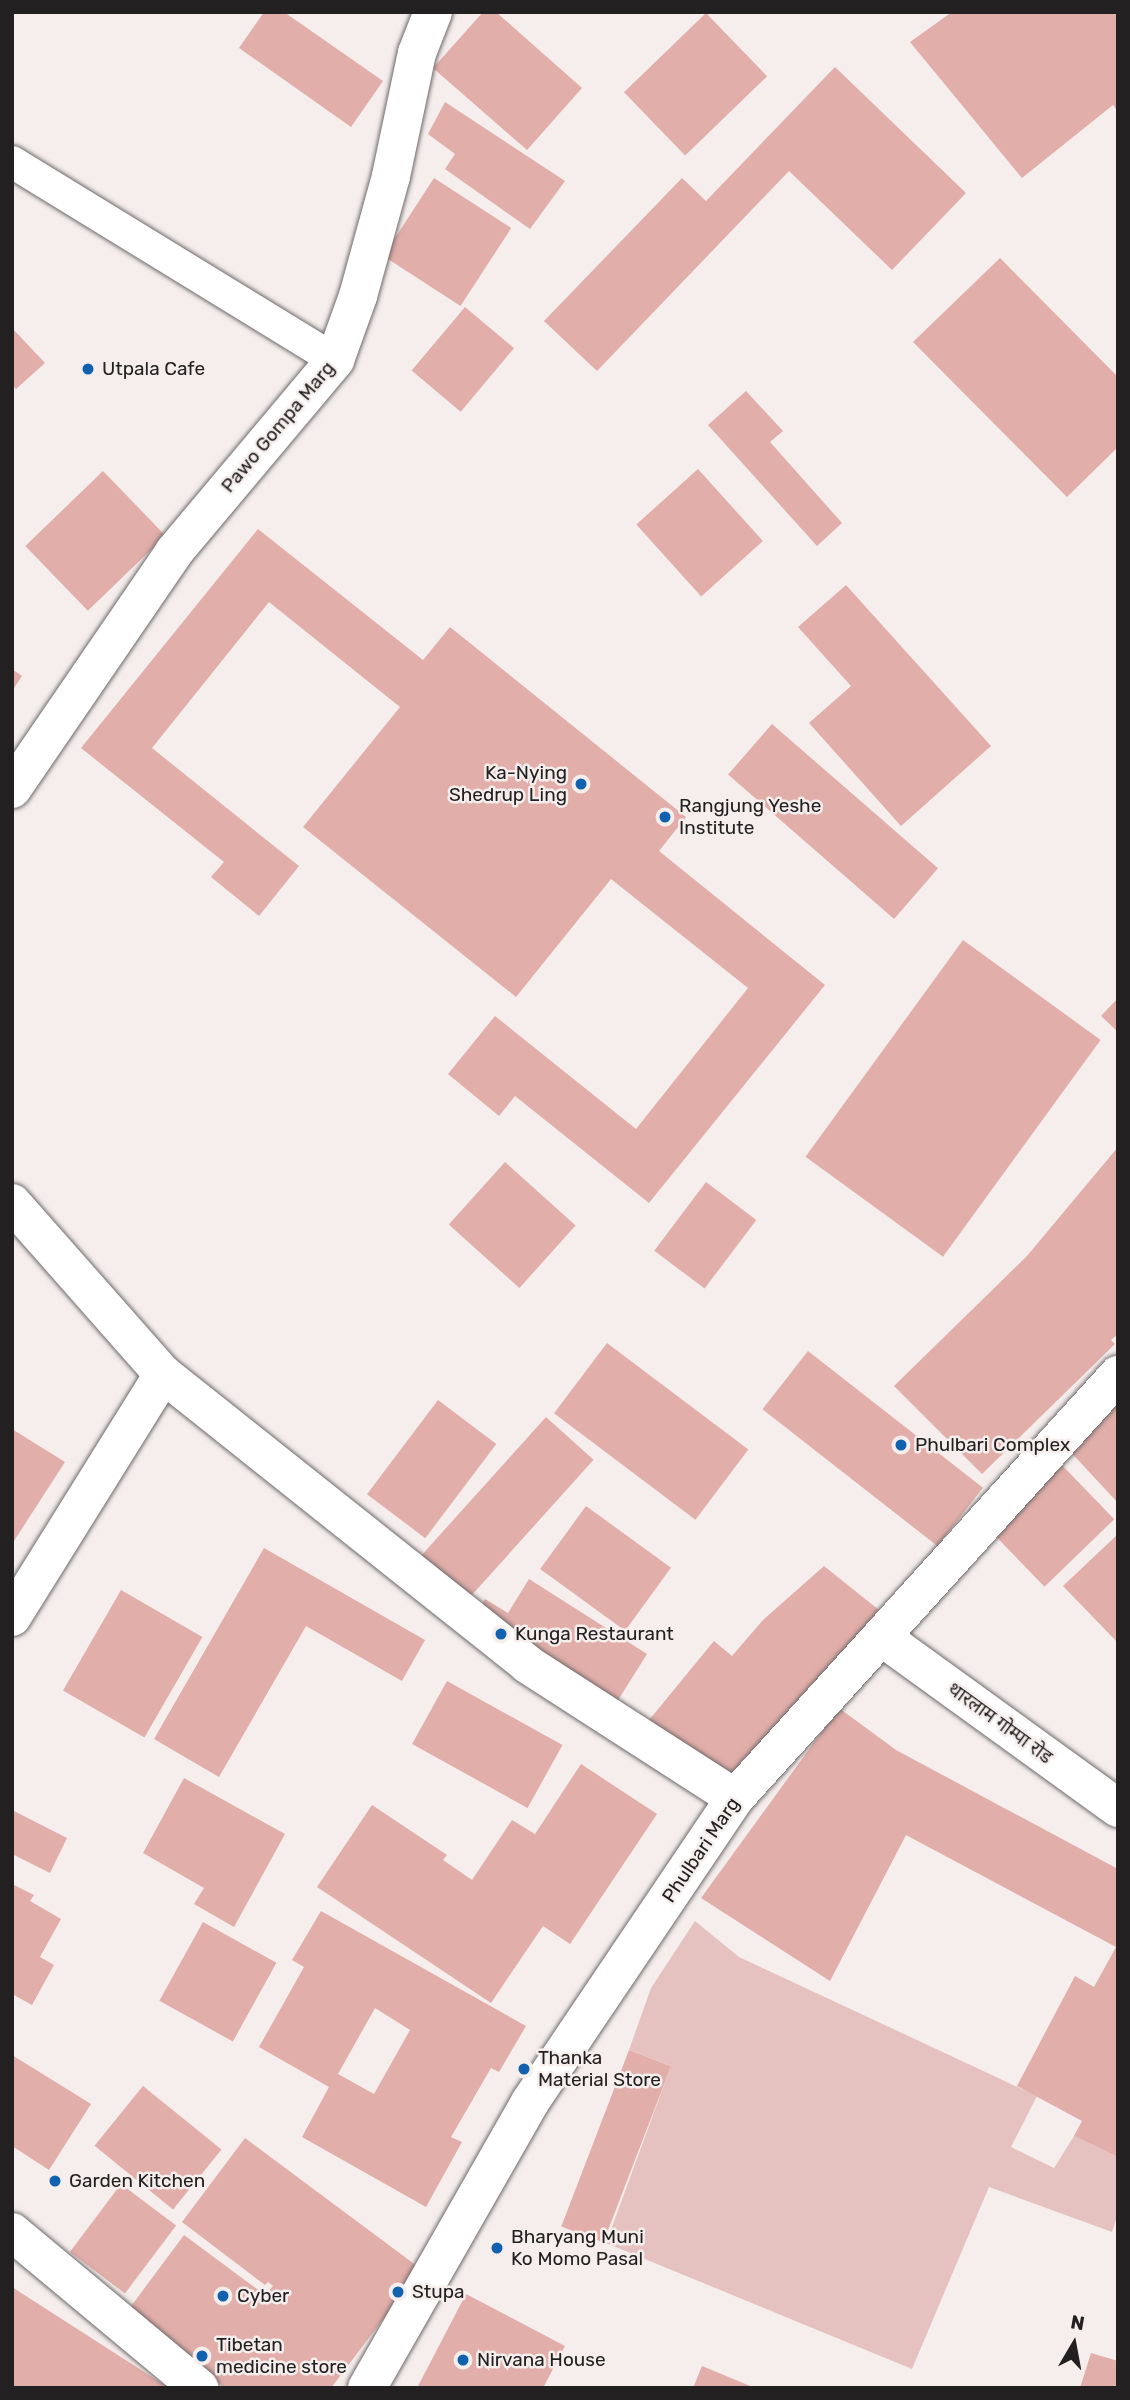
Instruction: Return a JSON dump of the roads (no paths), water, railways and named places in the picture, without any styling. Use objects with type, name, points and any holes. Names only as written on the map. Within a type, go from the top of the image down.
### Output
[{"type":"street","name":"Pawo Gompa Marg","points":[[12,789],[174,552],[335,360],[358,296],[391,176],[417,53],[433,12]]},
{"type":"street","points":[[12,1203],[163,1374],[527,1664],[735,1798]]},
{"type":"street","points":[[12,1617],[163,1374]]},
{"type":"street","name":"Phulbari Marg","points":[[367,2388],[530,2102],[735,1798],[883,1638],[1118,1375]]},
{"type":"street","name":"थारलाम गोम्पा रोड","points":[[883,1638],[1118,1808]]},
{"type":"street","points":[[12,2232],[199,2388]]},
{"type":"lane","points":[[12,162],[335,360]]},
{"type":"place","name":"Utpala Cafe","points":[[88,369]]},
{"type":"place","name":"Ka-Nying Shedrup Ling","points":[[581,784]]},
{"type":"place","name":"Rangjung Yeshe Institute","points":[[665,817]]},
{"type":"place","name":"Phulbari Complex","points":[[901,1445]]},
{"type":"place","name":"Kunga Restaurant","points":[[501,1634]]},
{"type":"place","name":"Thanka Material Store","points":[[524,2069]]},
{"type":"place","name":"Garden Kitchen","points":[[55,2181]]},
{"type":"place","name":"Bharyang Muni Ko Momo Pasal","points":[[497,2248]]},
{"type":"place","name":"Stupa","points":[[398,2292]]},
{"type":"place","name":"Cyber","points":[[223,2296]]},
{"type":"place","name":"Tibetan medicine store","points":[[202,2356]]},
{"type":"place","name":"Nirvana House","points":[[463,2360]]}]
